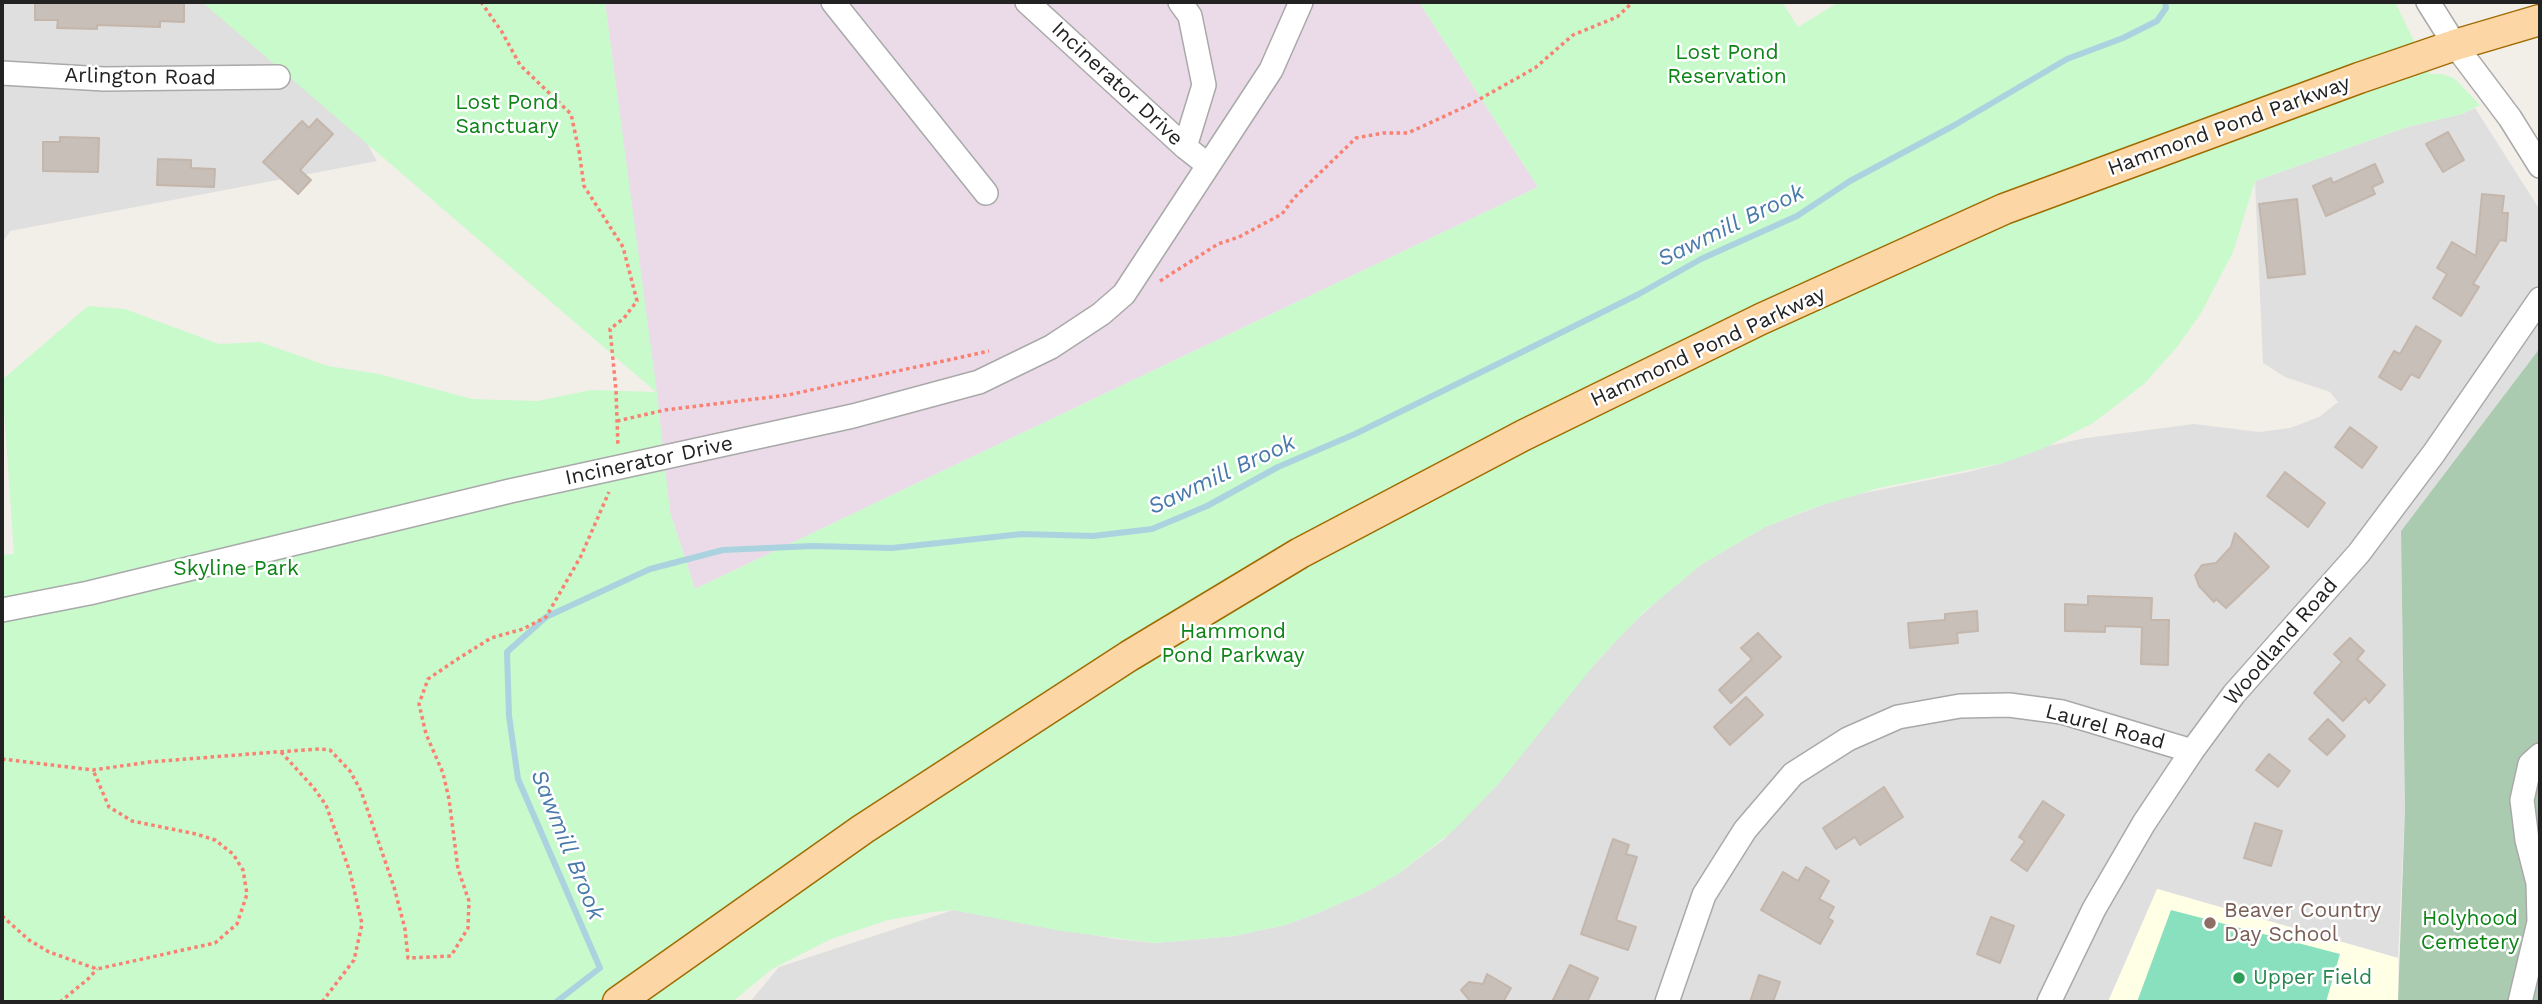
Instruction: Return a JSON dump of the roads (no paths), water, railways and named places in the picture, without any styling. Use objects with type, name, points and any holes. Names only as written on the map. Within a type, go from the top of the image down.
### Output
[{"type":"main road","name":"Hammond Pond Parkway","points":[[618,1002],[863,829],[1129,656],[1300,553],[1524,435],[1761,320],[2004,209],[2359,78],[2540,19]]},
{"type":"street","points":[[832,2],[986,193]]},
{"type":"street","name":"Incinerator Drive","points":[[1027,2],[1208,164]]},
{"type":"street","points":[[1180,2],[1191,16],[1204,85],[1185,146]]},
{"type":"street","name":"Incinerator Drive","points":[[2,610],[89,593],[510,491],[853,416],[979,382],[1051,347],[1101,314],[1124,294],[1271,70],[1301,2]]},
{"type":"street","points":[[2428,2],[2455,45],[2510,118],[2540,166]]},
{"type":"street","name":"Arlington Road","points":[[2,72],[104,79],[278,77]]},
{"type":"street","name":"Woodland Road","points":[[2049,1002],[2107,887],[2144,823],[2192,751],[2234,694],[2359,553],[2434,453],[2540,299]]},
{"type":"street","name":"Laurel Road","points":[[1667,1002],[1704,895],[1745,830],[1793,774],[1848,739],[1898,717],[1959,706],[2009,705],[2062,712],[2192,751]]},
{"type":"street","points":[[2520,1002],[2539,922],[2538,883],[2527,840],[2522,800],[2530,764],[2540,755]]},
{"type":"waterway","name":"Sawmill Brook","points":[[556,1002],[600,968],[518,779],[509,716],[507,652],[546,617],[650,569],[723,550],[813,546],[892,548],[1022,534],[1093,536],[1152,529],[1207,506],[1278,467],[1355,434],[1639,294],[1701,259],[1797,216],[1850,181],[1953,126],[2067,59],[2123,38],[2157,21],[2166,8],[2165,2]]},
{"type":"place","name":"Beaver Country Day School","points":[[2210,923]]},
{"type":"place","name":"Upper Field","points":[[2239,978]]},
{"type":"park label","name":"Lost Pond Reservation","points":[[1727,65]]},
{"type":"park label","name":"Lost Pond Sanctuary","points":[[507,115]]},
{"type":"park label","name":"Skyline Park","points":[[236,569]]},
{"type":"park label","name":"Holyhood Cemetery","points":[[2470,931]]}]
